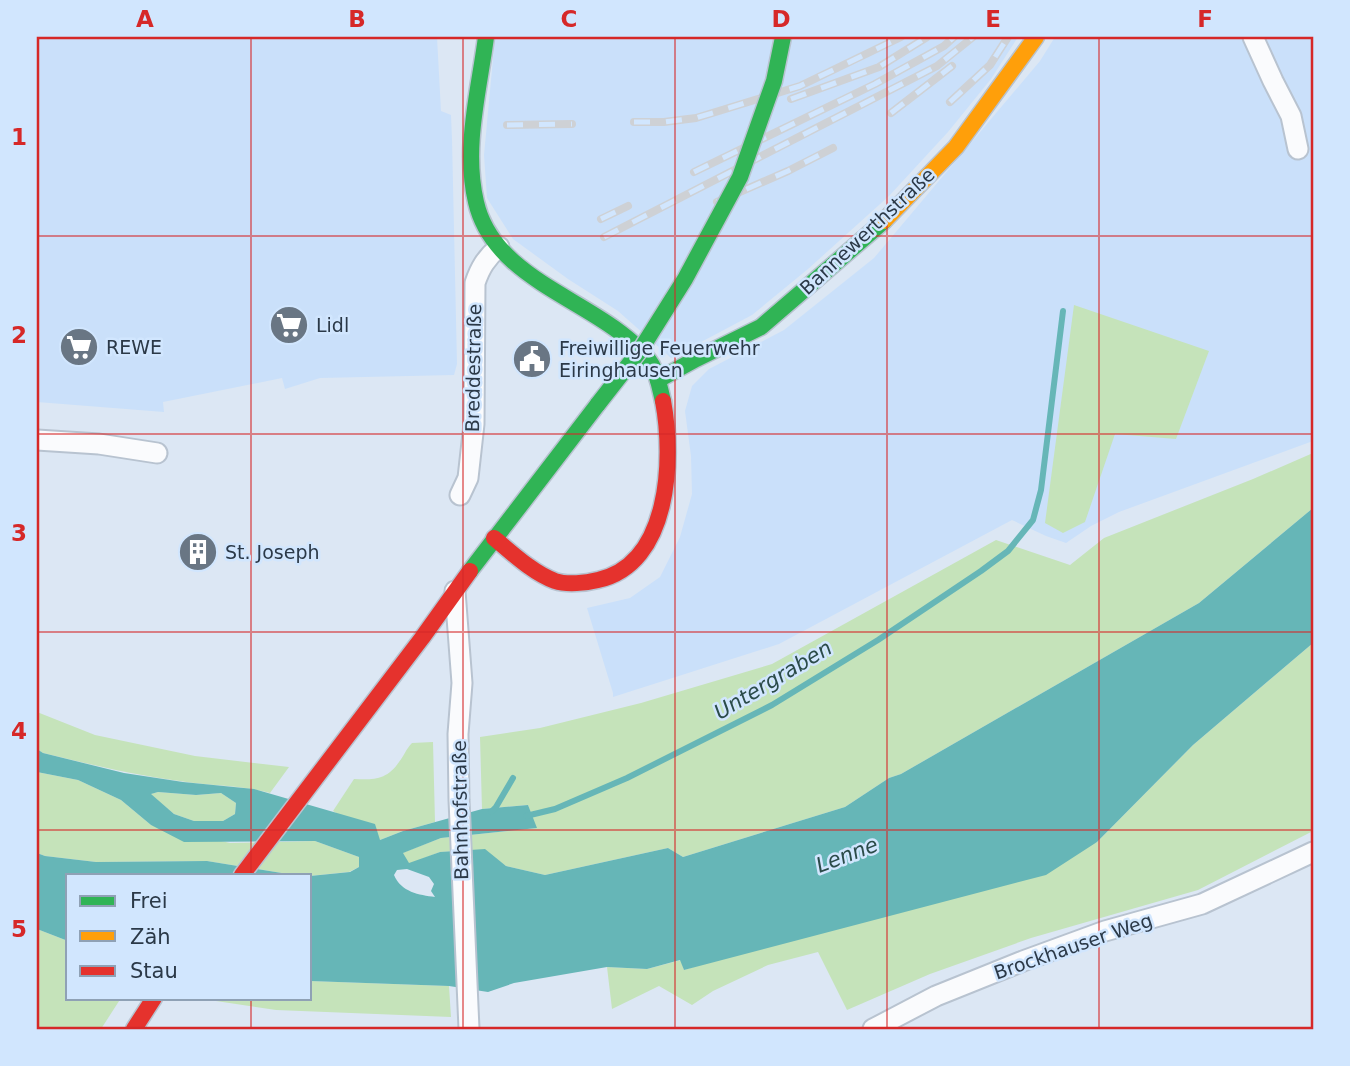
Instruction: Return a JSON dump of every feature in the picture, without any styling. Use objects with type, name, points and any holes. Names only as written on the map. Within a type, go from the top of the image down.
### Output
[{"type":"street","points":[[486,37],[470,152],[472,181],[484,227],[499,247],[523,269],[562,296],[593,313],[645,354],[658,380],[666,415],[668,464],[663,499],[645,549],[614,575],[592,582],[556,582],[513,555],[494,537]]},
{"type":"street","points":[[243,874],[405,660],[494,537],[640,349],[685,279],[740,177],[774,81],[783,37]]},
{"type":"street","name":"Bannewerthstraße","points":[[658,380],[761,327],[877,228],[956,147],[1036,37]]},
{"type":"street","points":[[1253,37],[1291,116],[1298,149]]},
{"type":"street","name":"Breddestraße","points":[[460,495],[468,478],[474,424],[475,283],[481,267],[499,247]]},
{"type":"street","points":[[37,440],[99,444],[157,453]]},
{"type":"street","name":"Bahnhofstraße","points":[[455,590],[462,683],[458,734],[459,800],[468,1023]]},
{"type":"street","name":"Brockhauser Weg","points":[[873,1029],[936,996],[1105,931],[1202,904],[1313,852]]},
{"type":"street","points":[[134,1029],[153,1000]]},
{"type":"shaded area","points":[[37,37],[437,37],[441,111],[451,115],[457,364],[454,375],[320,378],[285,389],[282,378],[163,402],[164,412],[37,402]]},
{"type":"shaded area","points":[[495,37],[1018,37],[991,79],[948,132],[889,196],[752,315],[671,358],[618,311],[513,239],[487,198],[484,155]]},
{"type":"shaded area","points":[[1055,37],[1313,37],[1313,441],[1119,512],[1066,543],[1012,520],[779,644],[613,697],[587,608],[630,598],[660,577],[680,537],[692,494],[691,456],[685,411],[692,386],[709,369],[784,330],[874,258],[1040,61]]},
{"type":"shaded area","points":[[1074,305],[1209,351],[1176,439],[1115,434],[1085,522],[1063,533],[1045,523]]},
{"type":"shaded area","points":[[1313,453],[1313,508],[1199,603],[901,774],[889,778],[845,807],[683,857],[668,848],[545,875],[506,866],[484,850],[440,852],[409,864],[402,853],[441,838],[536,828],[528,805],[482,809],[480,737],[540,728],[641,703],[772,664],[996,540],[1070,565],[1104,538]]},
{"type":"shaded area","points":[[1313,643],[1313,831],[1198,890],[1031,938],[930,974],[847,1010],[818,952],[768,965],[713,991],[692,1005],[659,986],[612,1009],[607,967],[647,969],[681,960],[684,970],[1097,842],[1193,745]]},
{"type":"shaded area","points":[[37,712],[95,735],[195,756],[289,767],[270,793],[248,788],[162,779],[111,769],[43,753],[37,749]]},
{"type":"shaded area","points":[[433,742],[435,822],[380,840],[333,811],[354,779],[384,776],[394,768],[412,743]]},
{"type":"shaded area","points":[[37,772],[78,780],[121,800],[151,825],[230,843],[315,841],[359,857],[359,867],[349,872],[312,876],[207,861],[96,862],[37,853]]},
{"type":"shaded area","points":[[158,792],[196,795],[221,793],[236,803],[235,814],[223,821],[194,821],[174,814],[150,794]]},
{"type":"shaded area","points":[[37,929],[66,940],[66,1000],[120,1000],[101,1029],[37,1029]]},
{"type":"shaded area","points":[[312,981],[449,986],[451,1017],[276,1010],[209,1000],[312,1000]]},
{"type":"water","name":"Lenne","points":[[1313,508],[1313,643],[1193,745],[1097,842],[1046,875],[684,970],[680,960],[647,969],[607,967],[514,983],[488,992],[449,986],[312,981],[312,876],[350,872],[359,867],[359,857],[315,841],[184,842],[151,825],[121,800],[78,780],[37,772],[37,749],[43,753],[124,773],[254,789],[375,824],[380,840],[482,809],[528,805],[537,828],[441,838],[403,853],[409,863],[440,852],[485,849],[506,866],[545,875],[668,848],[683,857],[845,807],[889,778],[901,774],[1199,603]],"holes":[[[158,792],[196,795],[221,793],[236,803],[235,814],[223,821],[194,821],[174,814],[151,794]],[[407,869],[429,877],[434,884],[431,891],[435,897],[406,889],[394,875],[397,870]]]},
{"type":"water","points":[[37,853],[96,862],[207,861],[288,874],[66,874],[66,940],[37,929]]},
{"type":"waterway","name":"Untergraben","points":[[526,816],[555,809],[627,778],[772,705],[878,640],[1008,551],[1033,520],[1041,490],[1063,311]]},
{"type":"waterway","points":[[491,812],[513,778]]},
{"type":"railway","points":[[634,122],[696,118],[800,86],[901,37]]},
{"type":"railway","points":[[791,99],[879,67],[927,37]]},
{"type":"railway","points":[[694,172],[875,84],[944,46],[954,37]]},
{"type":"railway","points":[[604,237],[937,66],[973,37]]},
{"type":"railway","points":[[950,102],[990,65],[1008,37]]},
{"type":"railway","points":[[891,113],[952,66]]},
{"type":"railway","points":[[507,125],[572,124]]},
{"type":"railway","points":[[717,202],[833,148]]},
{"type":"railway","points":[[601,219],[628,206]]},
{"type":"traffic: fast","points":[[486,37],[471,161],[476,202],[484,225],[513,261],[552,290],[614,328],[640,349],[654,369],[663,401]]},
{"type":"traffic: fast","points":[[598,404],[641,349],[685,279],[740,177],[774,81],[783,37]]},
{"type":"traffic: fast","points":[[658,380],[761,327],[884,221]]},
{"type":"traffic: fast","points":[[470,571],[598,404]]},
{"type":"traffic: slow","points":[[884,221],[956,147],[1036,37]]},
{"type":"traffic: jam","points":[[494,538],[531,568],[560,582],[593,581],[622,570],[640,553],[653,532],[662,506],[668,451],[663,401]]},
{"type":"traffic: jam","points":[[243,874],[470,571]]},
{"type":"traffic: jam","points":[[134,1029],[153,1000]]},
{"type":"place","name":"Lidl","points":[[289,325]]},
{"type":"place","name":"REWE","points":[[79,347]]},
{"type":"place","name":"Freiwillige Feuerwehr Eiringhausen","points":[[532,359]]},
{"type":"place","name":"St. Joseph","points":[[198,552]]}]
